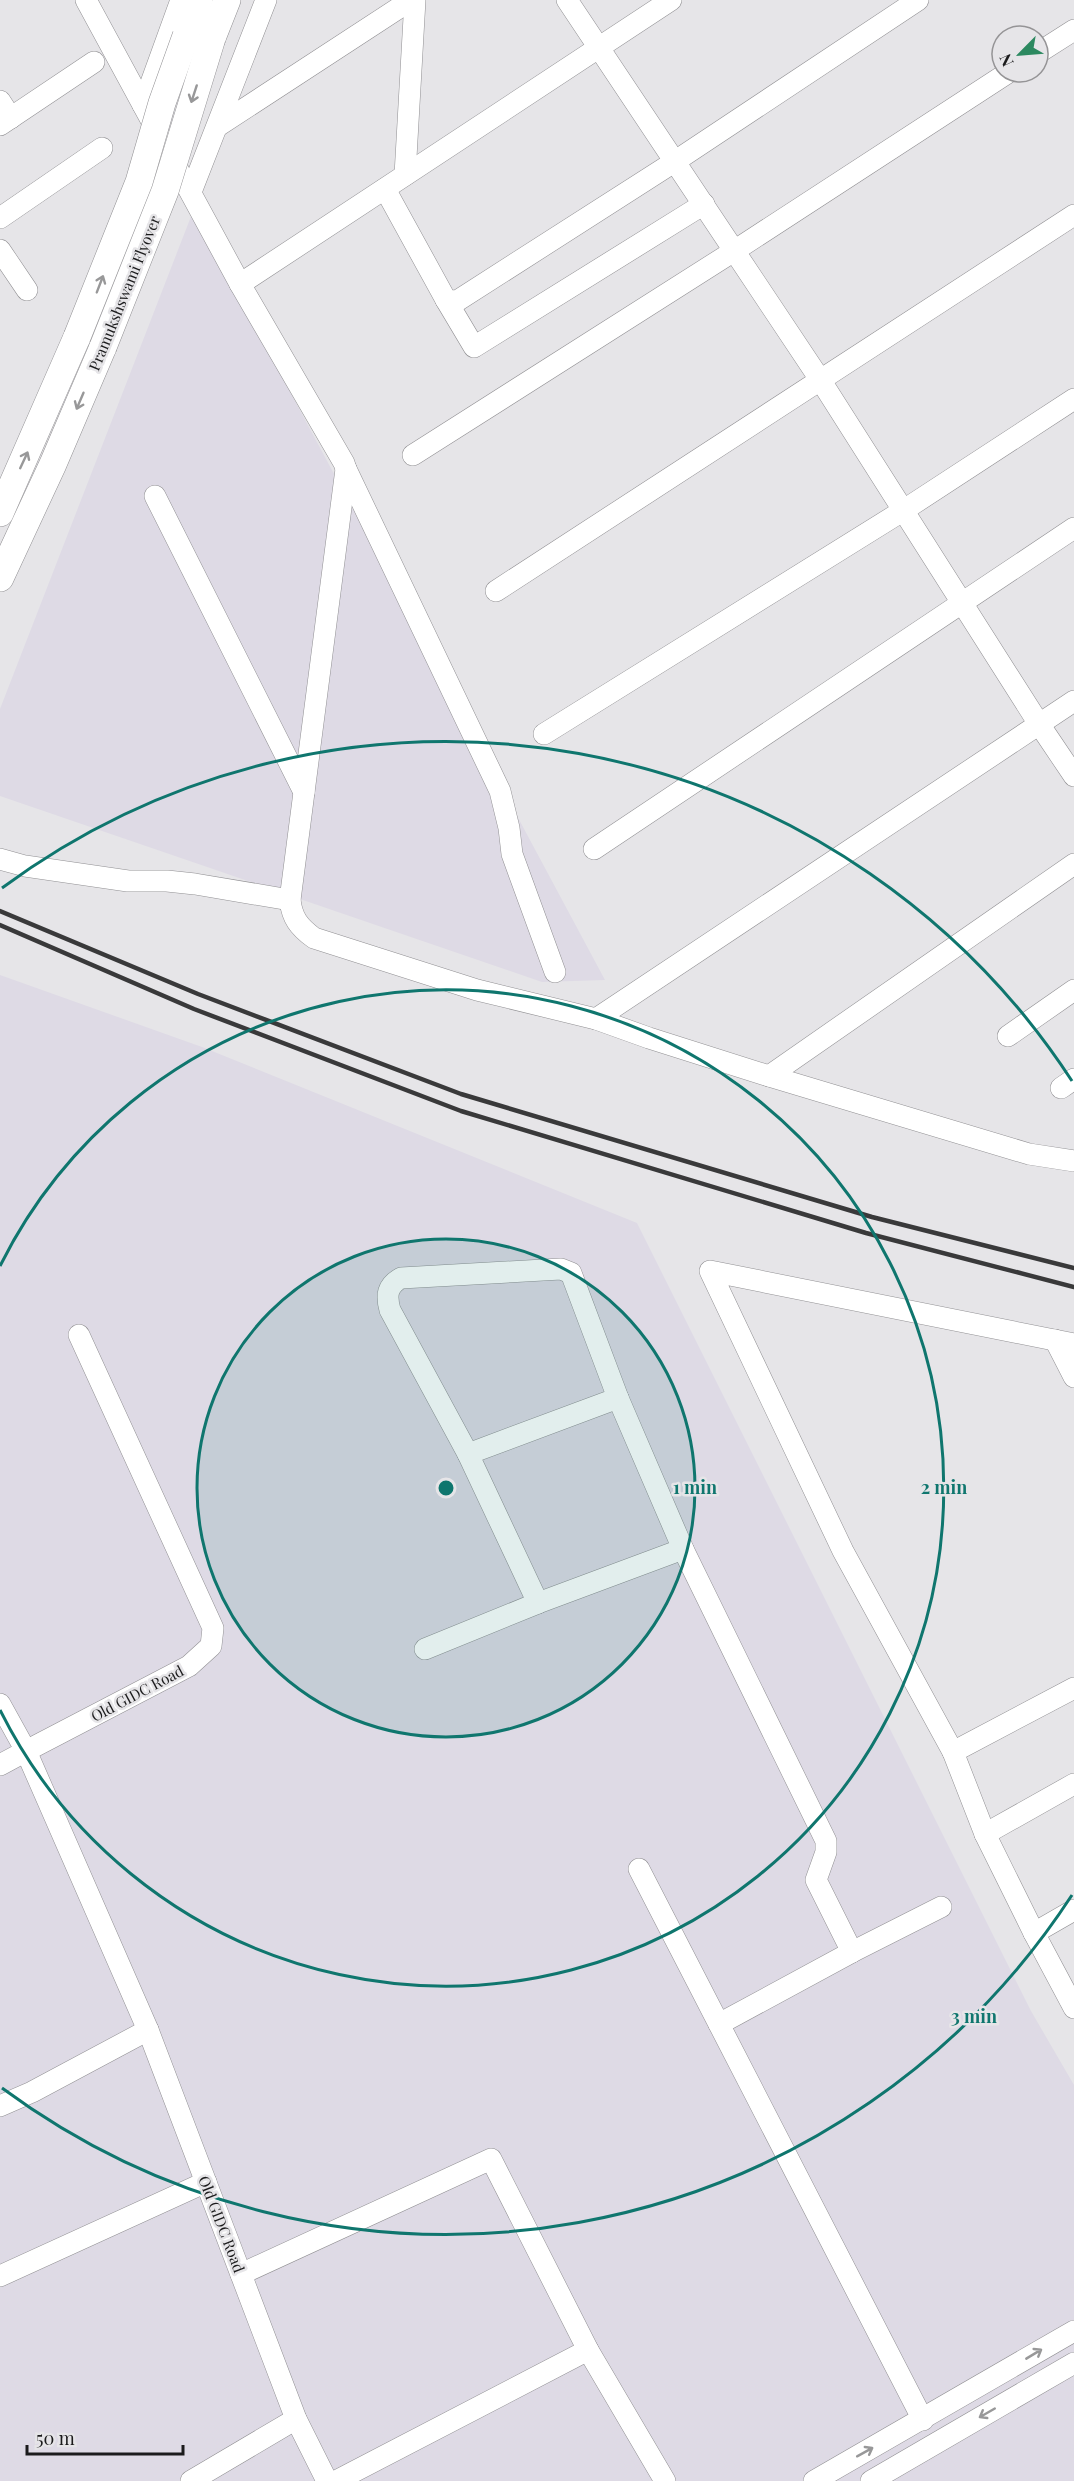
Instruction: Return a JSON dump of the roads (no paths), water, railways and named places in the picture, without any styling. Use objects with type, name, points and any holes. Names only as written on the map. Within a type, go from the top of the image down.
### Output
[{"type":"main road","name":"Pramukshswami Flyover","points":[[0,513],[95,297],[139,182],[162,103],[199,0]]},
{"type":"main road","name":"Pramukshswami Flyover","points":[[0,578],[53,464],[120,307],[165,191],[205,59],[226,0]]},
{"type":"street","points":[[86,0],[240,284],[342,458],[500,791],[509,828],[512,854],[555,972]]},
{"type":"street","points":[[142,105],[181,0]]},
{"type":"street","points":[[191,192],[266,0]]},
{"type":"street","points":[[218,126],[413,0]]},
{"type":"street","points":[[405,175],[413,0]]},
{"type":"street","points":[[567,0],[821,381],[1074,776]]},
{"type":"street","points":[[240,284],[671,0]]},
{"type":"street","points":[[446,300],[457,301],[465,298],[918,0]]},
{"type":"street","points":[[1050,45],[1074,30]]},
{"type":"street","points":[[4,115],[94,62]]},
{"type":"street","points":[[412,455],[734,251],[991,84]]},
{"type":"street","points":[[0,218],[102,148]]},
{"type":"street","points":[[385,189],[474,347],[704,204]]},
{"type":"street","points":[[496,591],[1074,215]]},
{"type":"street","points":[[0,250],[27,290]]},
{"type":"street","points":[[544,734],[904,510],[1074,399]]},
{"type":"street","points":[[346,469],[290,900],[296,921],[302,930],[314,938],[477,990],[596,1019],[769,1076],[1029,1154],[1074,1161]]},
{"type":"street","points":[[155,496],[304,792]]},
{"type":"street","points":[[594,849],[1074,528]]},
{"type":"street","points":[[596,1019],[1074,700]]},
{"type":"street","points":[[0,859],[25,866],[128,881],[195,884],[290,900]]},
{"type":"street","points":[[769,1076],[1074,864]]},
{"type":"street","points":[[1008,1036],[1074,990]]},
{"type":"street","points":[[538,1603],[468,1455],[390,1310],[388,1290],[401,1278],[566,1270],[574,1280],[618,1398],[683,1549],[826,1841],[826,1852],[816,1880],[852,1952]]},
{"type":"street","points":[[1072,2000],[1034,1933],[985,1834],[953,1752],[843,1551],[710,1271],[1064,1342],[1074,1377]]},
{"type":"street","name":"Old GIDC Road","points":[[79,1335],[213,1628],[211,1646],[189,1666],[26,1751],[148,2030],[296,2419],[327,2481]]},
{"type":"street","points":[[468,1455],[618,1398]]},
{"type":"street","points":[[425,1649],[538,1603],[683,1549]]},
{"type":"street","points":[[953,1752],[1074,1688]]},
{"type":"street","points":[[0,1704],[26,1751],[0,1765]]},
{"type":"street","points":[[985,1834],[1074,1784]]},
{"type":"street","points":[[639,1869],[923,2420]]},
{"type":"street","points":[[719,2024],[941,1907]]},
{"type":"street","points":[[1034,1933],[1074,1910]]},
{"type":"street","points":[[0,2106],[32,2092],[148,2030]]},
{"type":"street","points":[[241,2274],[491,2159],[588,2349],[665,2481]]},
{"type":"street","points":[[0,2276],[206,2182]]},
{"type":"street","points":[[814,2481],[1074,2331]]},
{"type":"street","points":[[336,2481],[588,2349]]},
{"type":"street","points":[[871,2481],[1074,2363]]},
{"type":"street","points":[[191,2481],[296,2419]]},
{"type":"railway","points":[[0,911],[198,994],[461,1094],[872,1217],[1074,1268]]},
{"type":"railway","points":[[0,925],[194,1009],[461,1111],[866,1233],[1074,1287]]}]
